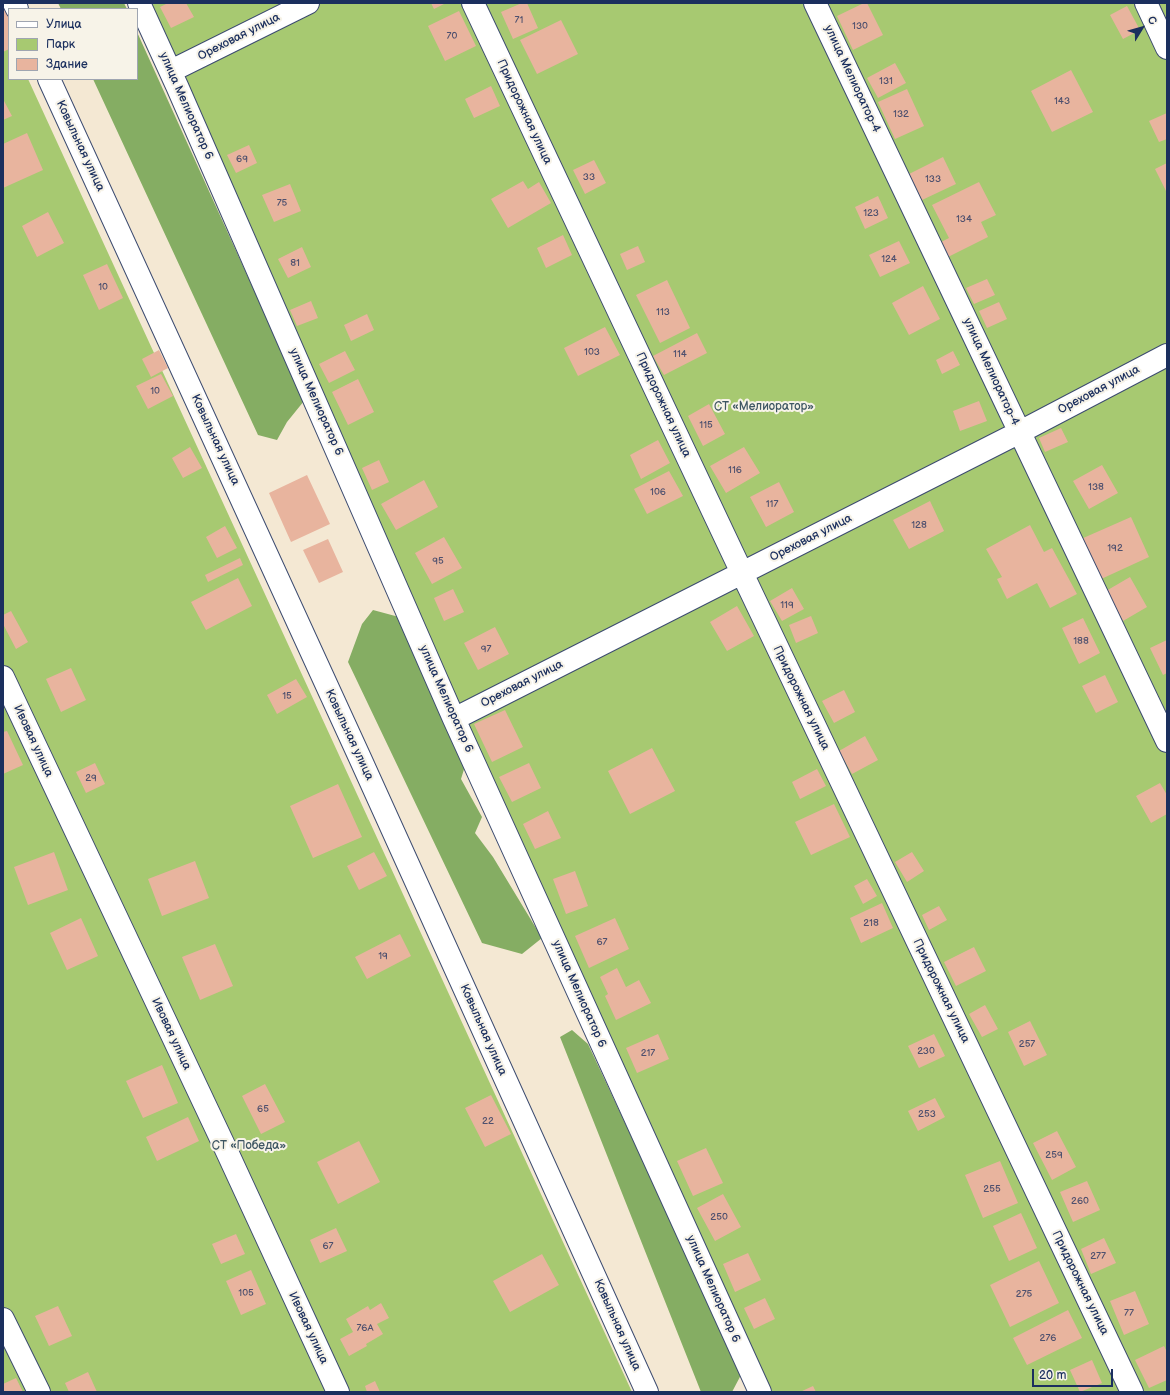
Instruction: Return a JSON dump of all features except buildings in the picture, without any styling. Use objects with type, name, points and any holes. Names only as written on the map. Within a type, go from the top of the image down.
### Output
[{"type":"street","name":"улица Мелиоратор 6","points":[[139,3],[171,72],[454,719],[760,1392]]},
{"type":"street","name":"Ореховая улица","points":[[171,72],[308,3]]},
{"type":"street","name":"Придорожная улица","points":[[473,3],[742,573],[1132,1392]]},
{"type":"street","name":"улица Мелиоратор-4","points":[[816,3],[1167,741]]},
{"type":"street","points":[[1146,3],[1167,48]]},
{"type":"street","name":"Ковыльная улица","points":[[49,80],[360,758],[647,1392]]},
{"type":"street","name":"Ореховая улица","points":[[454,719],[1020,432],[1167,355]]},
{"type":"street","name":"Ивовая улица","points":[[3,677],[338,1392]]},
{"type":"street","points":[[3,1318],[39,1392]]},
{"type":"green space","points":[[58,3],[124,3],[126,8],[60,8]]},
{"type":"green space","name":"СТ «Мелиоратор»","points":[[145,3],[1167,3],[1167,1391],[766,1392]]},
{"type":"green space","name":"СТ «Победа»","points":[[3,24],[8,35],[8,80],[28,80],[632,1392],[3,1392]]},
{"type":"green space","points":[[138,34],[304,401],[287,422],[277,440],[258,435],[93,80],[138,80]]},
{"type":"green space","points":[[373,610],[399,617],[465,766],[461,779],[482,817],[475,833],[493,857],[542,938],[522,954],[482,943],[348,662],[362,624]]},
{"type":"green space","points":[[572,1030],[588,1044],[742,1373],[732,1392],[701,1392],[560,1037]]}]
